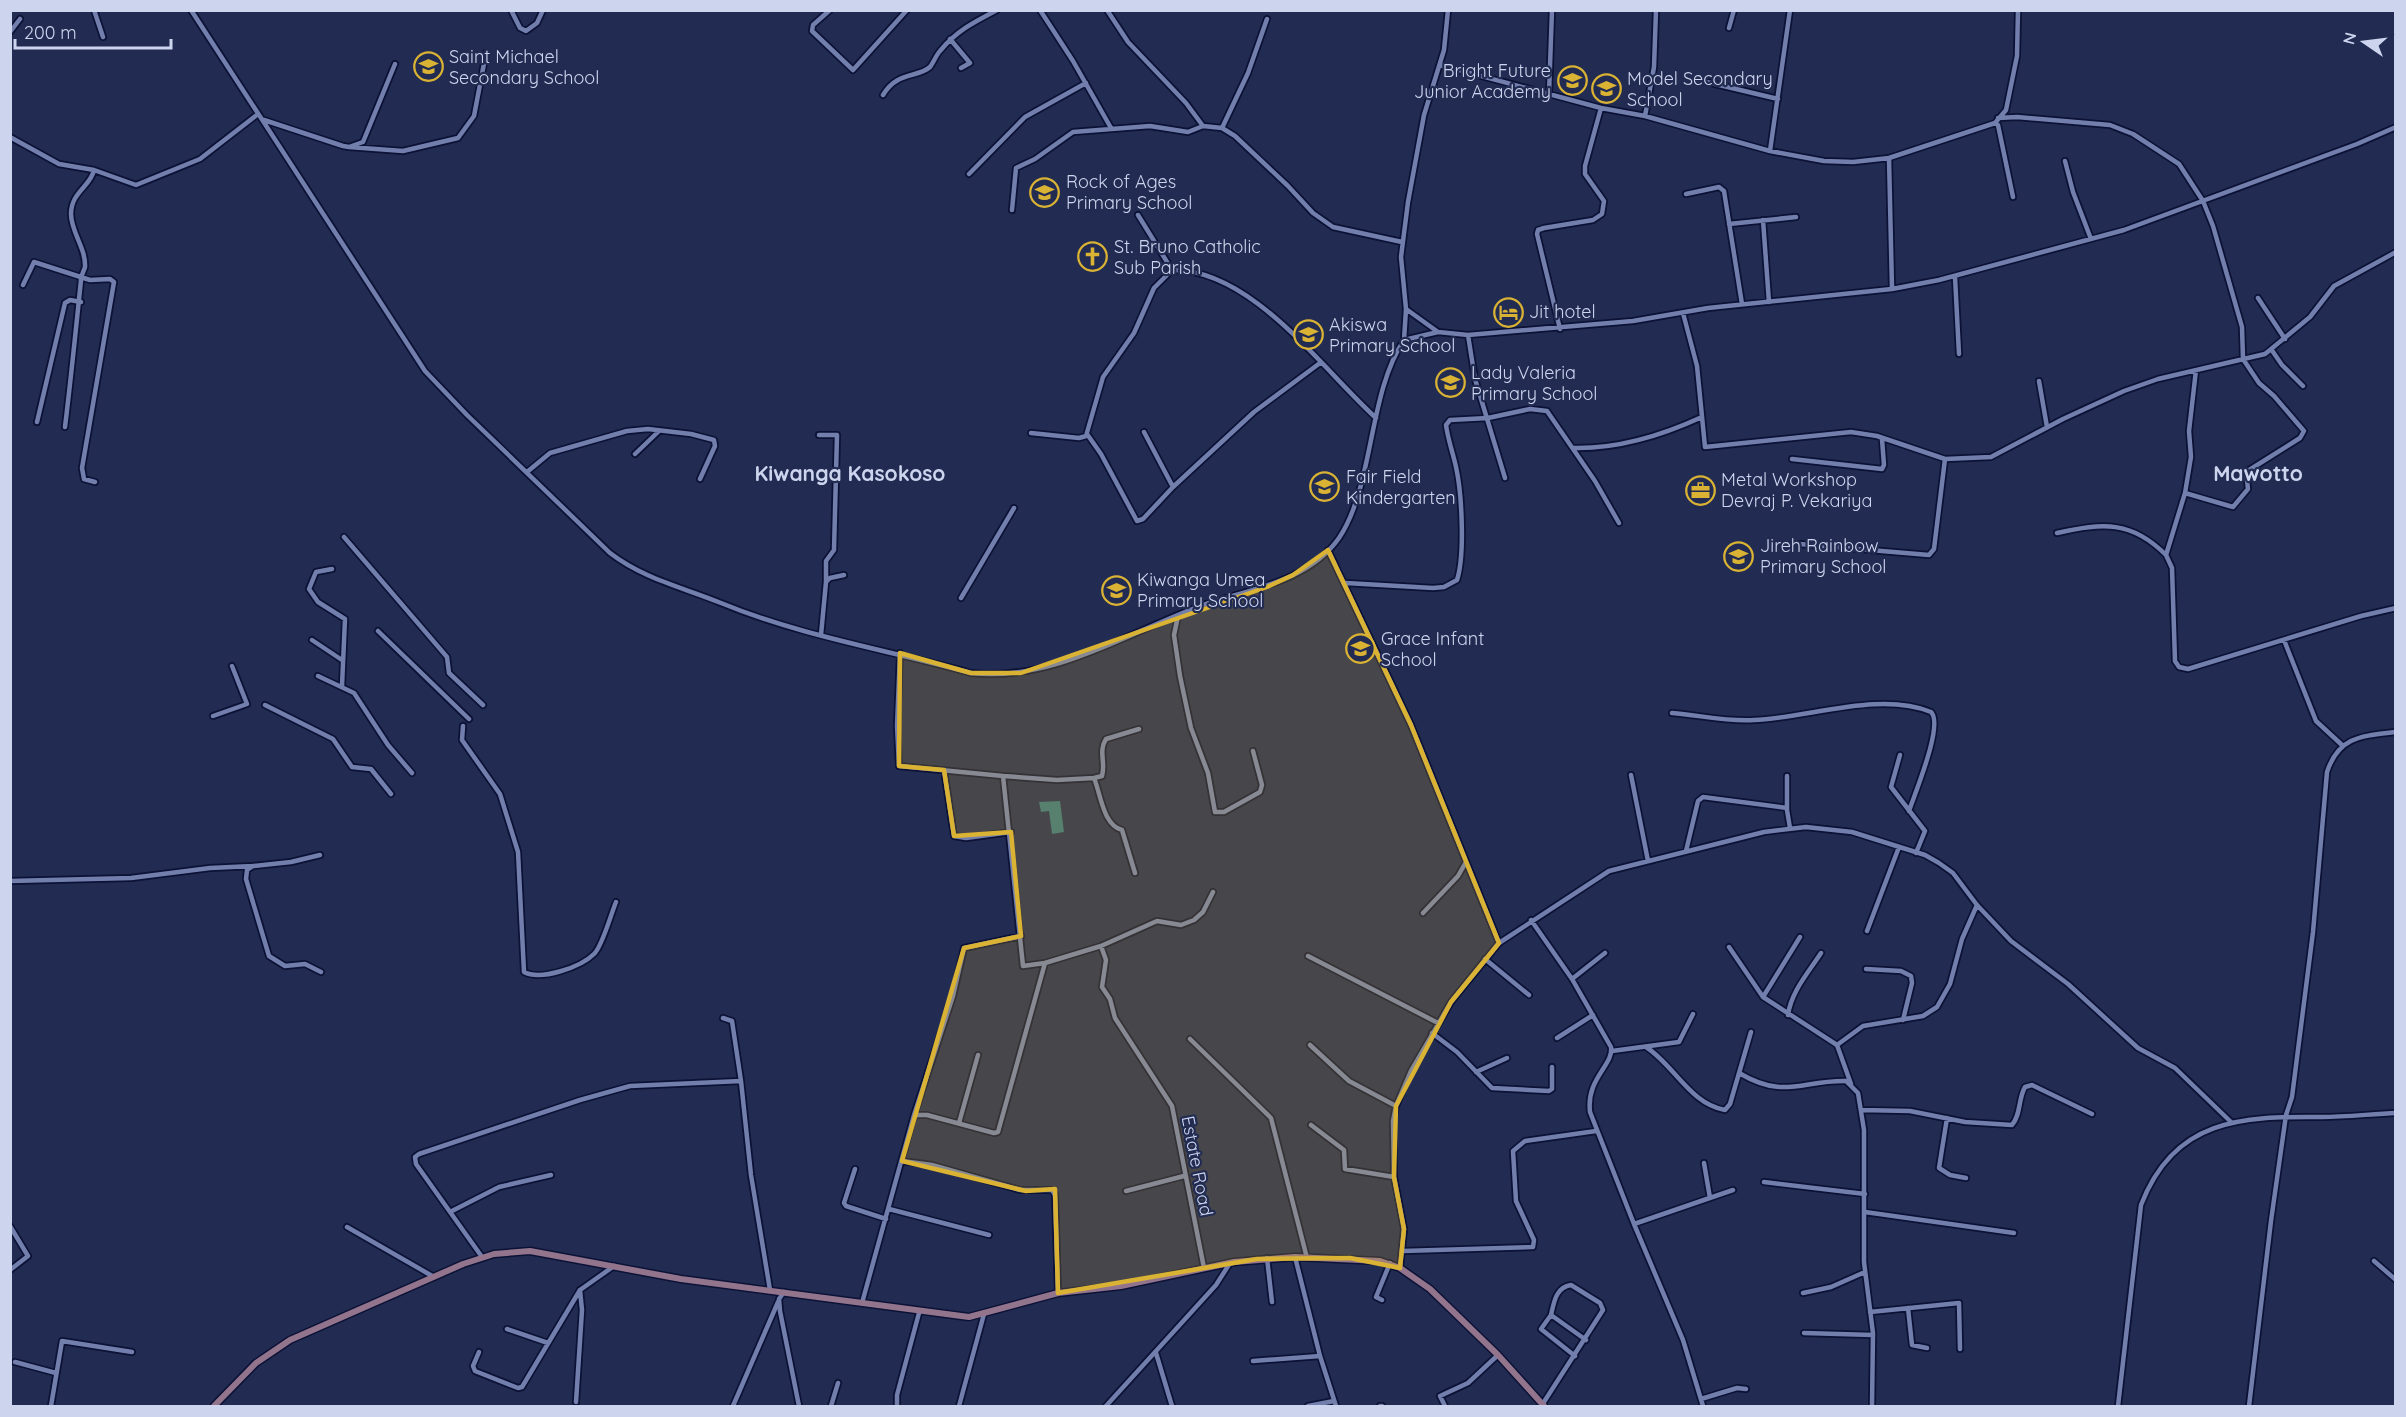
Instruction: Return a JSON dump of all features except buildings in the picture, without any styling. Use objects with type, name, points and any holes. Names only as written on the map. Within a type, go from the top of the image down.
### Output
[{"type":"street","points":[[94,10],[103,37]]},
{"type":"street","points":[[191,10],[425,370],[594,540],[627,566],[668,586],[821,635],[900,653],[971,673],[997,676],[1021,673],[1131,637],[1202,606],[1293,576],[1328,550],[1339,537],[1350,515],[1395,356],[1404,340],[1406,309],[1402,274],[1402,242],[1418,142],[1440,65],[1448,10]]},
{"type":"street","points":[[511,10],[520,28],[526,32],[537,23],[543,10]]},
{"type":"street","points":[[830,10],[813,26],[812,31],[853,70],[907,10]]},
{"type":"street","points":[[883,95],[901,78],[930,67],[951,39],[968,24],[997,10]]},
{"type":"street","points":[[1107,10],[1128,42],[1186,103],[1203,126]]},
{"type":"street","points":[[1549,94],[1552,10]]},
{"type":"street","points":[[1645,116],[1654,66],[1656,10]]},
{"type":"street","points":[[1729,28],[1734,10]]},
{"type":"street","points":[[1770,151],[1790,10]]},
{"type":"street","points":[[1440,65],[1601,108],[1645,116],[1770,151],[1824,161],[1853,162],[1889,158],[1995,123],[2006,110],[2017,56],[2018,10]]},
{"type":"street","points":[[1043,12],[1111,128]]},
{"type":"street","points":[[10,32],[20,19]]},
{"type":"street","points":[[1222,128],[1248,73],[1268,19]]},
{"type":"street","points":[[951,39],[970,63],[961,68]]},
{"type":"street","points":[[264,120],[349,147],[403,151],[458,138],[474,116],[486,53]]},
{"type":"street","points":[[349,147],[363,142],[395,64]]},
{"type":"street","points":[[1694,79],[1778,99]]},
{"type":"street","points":[[969,174],[1025,117],[1086,83]]},
{"type":"street","points":[[1560,329],[1538,230],[1593,220],[1602,214],[1604,201],[1585,174],[1585,166],[1601,108]]},
{"type":"street","points":[[10,137],[59,164],[94,170],[129,184],[140,184],[200,159],[258,114]]},
{"type":"street","points":[[1998,118],[2017,117],[2120,128],[2179,164],[2203,201],[2242,327],[2243,359],[2259,383],[2304,428],[2303,435],[2248,470],[2244,475],[2248,489],[2233,507],[2185,493]]},
{"type":"street","points":[[1995,123],[1998,125],[2013,197]]},
{"type":"street","points":[[1012,210],[1016,168],[1035,159],[1073,132],[1150,126],[1188,132],[1203,126],[1222,128],[1254,154],[1313,213],[1333,227],[1402,242]]},
{"type":"street","points":[[1404,340],[1438,332],[1468,335],[1560,329],[1742,304],[1892,289],[1955,277],[2091,239],[2203,201],[2357,144],[2396,127]]},
{"type":"street","points":[[1889,158],[1892,289]]},
{"type":"street","points":[[2065,161],[2073,192],[2091,239]]},
{"type":"street","points":[[65,427],[81,302],[81,278],[85,269],[71,214],[75,197],[92,177],[94,170]]},
{"type":"street","points":[[1686,194],[1722,189],[1742,304]]},
{"type":"street","points":[[1138,215],[1172,270],[1201,275],[1248,295],[1260,303],[1376,418]]},
{"type":"street","points":[[1729,224],[1796,217]]},
{"type":"street","points":[[1763,220],[1769,302]]},
{"type":"street","points":[[1683,313],[1697,366],[1705,447],[1851,432],[1882,439],[1945,459],[1991,456],[2124,391],[2158,379],[2265,354],[2310,317],[2334,286],[2396,252]]},
{"type":"street","points":[[23,285],[34,262],[81,278],[110,279],[114,282],[83,461],[84,479],[95,482]]},
{"type":"street","points":[[1031,433],[1079,438],[1087,434],[1103,377],[1134,333],[1154,288],[1172,270]]},
{"type":"street","points":[[1955,277],[1959,354]]},
{"type":"street","points":[[2258,298],[2285,339]]},
{"type":"street","points":[[37,423],[65,303],[70,300],[81,302]]},
{"type":"street","points":[[1406,309],[1438,332]]},
{"type":"street","points":[[1468,335],[1475,379],[1505,478]]},
{"type":"street","points":[[2271,349],[2282,366],[2303,386]]},
{"type":"street","points":[[1087,434],[1101,453],[1137,521],[1143,519],[1173,487],[1254,412],[1320,363]]},
{"type":"street","points":[[2166,555],[2185,493],[2192,457],[2189,430],[2196,370]]},
{"type":"street","points":[[2039,381],[2047,427]]},
{"type":"street","points":[[1346,583],[1433,588],[1452,585],[1457,580],[1462,563],[1458,477],[1446,425],[1450,420],[1488,418],[1530,409],[1547,411],[1573,448],[1619,523]]},
{"type":"street","points":[[1573,448],[1591,449],[1629,441],[1702,417]]},
{"type":"street","points":[[527,472],[550,453],[627,430],[643,429],[691,434],[714,440],[716,446],[700,479]]},
{"type":"street","points":[[635,454],[659,431]]},
{"type":"street","points":[[1144,432],[1173,487]]},
{"type":"street","points":[[819,435],[837,435],[834,550],[826,561],[821,635]]},
{"type":"street","points":[[1792,459],[1882,469],[1884,465],[1882,439]]},
{"type":"street","points":[[1799,544],[1929,555],[1934,549],[1945,459]]},
{"type":"street","points":[[961,598],[1014,508]]},
{"type":"street","points":[[2058,533],[2092,525],[2112,525],[2137,532],[2166,555],[2172,568],[2175,661],[2179,667],[2188,669],[2396,608]]},
{"type":"street","points":[[344,537],[447,657],[448,674],[483,705]]},
{"type":"street","points":[[1328,550],[1346,583],[1421,748],[1498,943]]},
{"type":"street","points":[[332,569],[316,572],[309,589],[318,602],[345,619],[342,686]]},
{"type":"street","points":[[826,582],[830,578],[844,575]]},
{"type":"street","points":[[1178,616],[1174,635],[1180,676],[1191,728],[1208,773],[1215,812],[1224,812],[1260,792],[1262,785],[1253,751]]},
{"type":"street","points":[[378,631],[470,719]]},
{"type":"street","points":[[312,640],[342,660]]},
{"type":"street","points":[[2284,640],[2316,722],[2342,745]]},
{"type":"street","points":[[900,653],[898,668],[899,766],[1057,780],[1094,778],[1102,776],[1104,769],[1101,746],[1106,739],[1139,729]]},
{"type":"street","points":[[213,716],[247,704],[232,666]]},
{"type":"street","points":[[318,676],[342,686],[358,698],[388,745],[412,773]]},
{"type":"street","points":[[265,705],[333,739],[352,767],[371,769],[391,794]]},
{"type":"street","points":[[1672,713],[1754,720],[1857,705],[1906,706],[1931,712],[1935,717],[1934,733],[1909,811]]},
{"type":"street","points":[[463,726],[462,740],[500,794],[518,852],[524,972],[529,975],[553,974],[595,954],[616,902]]},
{"type":"street","points":[[2249,1407],[2286,1115],[2292,1097],[2313,932],[2327,771],[2331,759],[2342,745],[2366,736],[2396,732]]},
{"type":"street","points":[[1900,755],[1891,787],[1925,831],[1916,854]]},
{"type":"street","points":[[944,770],[954,836],[966,838],[1011,832]]},
{"type":"street","points":[[1631,775],[1648,861]]},
{"type":"street","points":[[1003,776],[1011,832],[1023,966],[1045,963],[1101,946],[1157,921],[1181,925],[1194,920],[1203,912],[1213,892]]},
{"type":"street","points":[[1787,776],[1790,828]]},
{"type":"street","points":[[1094,778],[1108,821],[1113,828],[1122,830],[1135,873]]},
{"type":"street","points":[[1686,851],[1698,801],[1702,797],[1787,807]]},
{"type":"street","points":[[1400,1268],[1403,1216],[1394,1177],[1393,1131],[1396,1106],[1432,1033],[1451,1002],[1498,943],[1609,871],[1790,828],[1852,832],[1939,863],[1953,873],[1977,905],[2028,956],[2068,984],[2138,1048],[2175,1068],[2231,1122]]},
{"type":"street","points":[[1867,931],[1899,847]]},
{"type":"street","points":[[10,881],[131,878],[210,868],[291,862],[320,855]]},
{"type":"street","points":[[1423,913],[1458,876],[1466,862]]},
{"type":"street","points":[[253,866],[247,870],[247,889],[269,956],[285,966],[305,964],[321,972]]},
{"type":"street","points":[[1837,1045],[1863,1026],[1929,1014],[1943,1000],[1962,939],[1977,905]]},
{"type":"street","points":[[1531,920],[1572,979],[1612,1051]]},
{"type":"street","points":[[862,1303],[914,1115],[953,996],[964,948],[1021,936]]},
{"type":"street","points":[[1763,997],[1800,937]]},
{"type":"street","name":"Estate Road","points":[[1101,946],[1106,960],[1102,987],[1120,1027],[1172,1106],[1204,1268]]},
{"type":"street","points":[[1729,947],[1763,997],[1837,1045],[1851,1084],[1858,1093],[1861,1110],[1865,1194],[1865,1272],[1873,1335],[1872,1407]]},
{"type":"street","points":[[1572,979],[1605,953]]},
{"type":"street","points":[[1788,1015],[1790,1003],[1797,990],[1821,954]]},
{"type":"street","points":[[1308,956],[1438,1023]]},
{"type":"street","points":[[1485,959],[1529,995]]},
{"type":"street","points":[[914,1115],[927,1115],[994,1133],[999,1130],[1045,963]]},
{"type":"street","points":[[1866,969],[1900,971],[1911,976],[1903,1020]]},
{"type":"street","points":[[1612,1051],[1679,1042],[1693,1014]]},
{"type":"street","points":[[1557,1038],[1593,1016]]},
{"type":"street","points":[[723,1018],[732,1021],[751,1175],[770,1290]]},
{"type":"street","points":[[1646,1047],[1661,1057],[1700,1100],[1717,1108],[1728,1109],[1751,1032]]},
{"type":"street","points":[[1432,1033],[1457,1052],[1492,1088],[1549,1091],[1552,1089],[1552,1067]]},
{"type":"street","points":[[1190,1040],[1271,1118],[1307,1258]]},
{"type":"street","points":[[1310,1045],[1350,1080],[1396,1106]]},
{"type":"street","points":[[1612,1051],[1589,1094],[1596,1131],[1671,1310],[1696,1377],[1703,1407]]},
{"type":"street","points":[[959,1124],[978,1055]]},
{"type":"street","points":[[1476,1072],[1507,1058]]},
{"type":"street","points":[[1739,1073],[1772,1088],[1786,1089],[1840,1081],[1851,1084]]},
{"type":"street","points":[[482,1257],[416,1164],[415,1158],[419,1154],[580,1100],[630,1086],[741,1081]]},
{"type":"street","points":[[1861,1110],[1910,1111],[1947,1118],[2012,1125],[2017,1118],[2023,1091],[2028,1085],[2092,1114]]},
{"type":"street","points":[[2118,1407],[2135,1236],[2141,1205],[2157,1170],[2179,1146],[2210,1128],[2231,1122],[2286,1115],[2396,1113]]},
{"type":"street","points":[[1947,1118],[1939,1168],[1950,1174],[1966,1178]]},
{"type":"street","points":[[1311,1125],[1344,1150],[1345,1169],[1394,1177]]},
{"type":"street","points":[[1402,1251],[1533,1247],[1534,1240],[1516,1201],[1513,1151],[1525,1141],[1596,1131]]},
{"type":"street","points":[[902,1161],[932,1165],[1026,1191],[1052,1190],[1055,1195],[1058,1293]]},
{"type":"street","points":[[1704,1163],[1710,1198]]},
{"type":"street","points":[[855,1168],[844,1203],[846,1206],[886,1219]]},
{"type":"street","points":[[450,1212],[499,1186],[551,1175]]},
{"type":"street","points":[[1126,1191],[1184,1176]]},
{"type":"street","points":[[1764,1182],[1865,1194]]},
{"type":"street","points":[[1634,1224],[1733,1190]]},
{"type":"street","points":[[889,1209],[989,1234]]},
{"type":"street","points":[[1864,1212],[2014,1233]]},
{"type":"street","points":[[10,1226],[28,1256],[10,1270]]},
{"type":"street","points":[[347,1227],[434,1277]]},
{"type":"street","points":[[214,1407],[256,1363],[278,1347],[482,1257],[505,1252],[530,1251],[681,1279],[969,1317],[1058,1293],[1121,1286],[1230,1263],[1267,1258],[1350,1258],[1390,1263],[1430,1289],[1498,1355],[1543,1406],[1586,1340],[1603,1310],[1600,1303],[1571,1285],[1567,1285],[1558,1293],[1551,1315],[1540,1329],[1575,1356]]},
{"type":"street","points":[[1295,1257],[1320,1356],[1335,1404],[1308,1407]]},
{"type":"street","points":[[1267,1258],[1272,1302]]},
{"type":"street","points":[[2374,1261],[2396,1280]]},
{"type":"street","points":[[1106,1407],[1216,1285],[1230,1263]]},
{"type":"street","points":[[1382,1300],[1376,1297],[1390,1263]]},
{"type":"street","points":[[479,1352],[474,1370],[518,1388],[524,1384],[580,1290],[614,1266]]},
{"type":"street","points":[[1803,1293],[1832,1287],[1865,1272]]},
{"type":"street","points":[[576,1402],[582,1310],[580,1290]]},
{"type":"street","points":[[733,1407],[784,1292]]},
{"type":"street","points":[[779,1299],[785,1343],[791,1362],[799,1407]]},
{"type":"street","points":[[1870,1312],[1959,1303],[1960,1349]]},
{"type":"street","points":[[1908,1308],[1912,1344],[1927,1348]]},
{"type":"street","points":[[897,1407],[897,1395],[919,1312]]},
{"type":"street","points":[[959,1407],[984,1314]]},
{"type":"street","points":[[1551,1315],[1586,1340]]},
{"type":"street","points":[[507,1329],[548,1343]]},
{"type":"street","points":[[1804,1333],[1873,1335]]},
{"type":"street","points":[[51,1407],[60,1343],[64,1340],[132,1352]]},
{"type":"street","points":[[1156,1353],[1172,1407]]},
{"type":"street","points":[[1445,1407],[1440,1396],[1468,1383],[1498,1355]]},
{"type":"street","points":[[1253,1361],[1320,1356]]},
{"type":"street","points":[[15,1362],[56,1373]]},
{"type":"street","points":[[831,1407],[838,1383]]},
{"type":"street","points":[[1701,1399],[1737,1388],[1746,1389]]},
{"type":"highlighted area","points":[[1328,550],[1411,725],[1499,943],[1451,1002],[1396,1106],[1394,1177],[1404,1229],[1400,1268],[1350,1258],[1257,1259],[1058,1293],[1055,1189],[1026,1191],[902,1161],[964,948],[1021,936],[1011,832],[954,836],[944,770],[899,766],[900,653],[971,673],[1021,673],[1267,587],[1293,575]]},
{"type":"shaded area","points":[[1060,801],[1064,832],[1052,834],[1049,811],[1041,812],[1039,802]]},
{"type":"place","name":"Saint Michael Secondary School","points":[[428,67]]},
{"type":"place","name":"Bright Future Junior Academy","points":[[1572,81]]},
{"type":"place","name":"Model Secondary School","points":[[1606,89]]},
{"type":"place","name":"Rock of Ages Primary School","points":[[1045,192]]},
{"type":"place","name":"St. Bruno Catholic Sub Parish","points":[[1093,257]]},
{"type":"place","name":"Jit hotel","points":[[1508,312]]},
{"type":"place","name":"Akiswa Primary School","points":[[1308,335]]},
{"type":"place","name":"Lady Valeria Primary School","points":[[1450,383]]},
{"type":"place","name":"Fair Field Kindergarten","points":[[1325,487]]},
{"type":"place","name":"Metal Workshop Devraj P. Vekariya","points":[[1700,490]]},
{"type":"place","name":"Jireh Rainbow Primary School","points":[[1739,556]]},
{"type":"place","name":"Kiwanga Umea Primary School","points":[[1116,590]]},
{"type":"place","name":"Grace Infant School","points":[[1360,649]]},
{"type":"district","name":"Kiwanga Kasokoso","points":[[850,474]]},
{"type":"district","name":"Mawotto","points":[[2258,474]]}]
